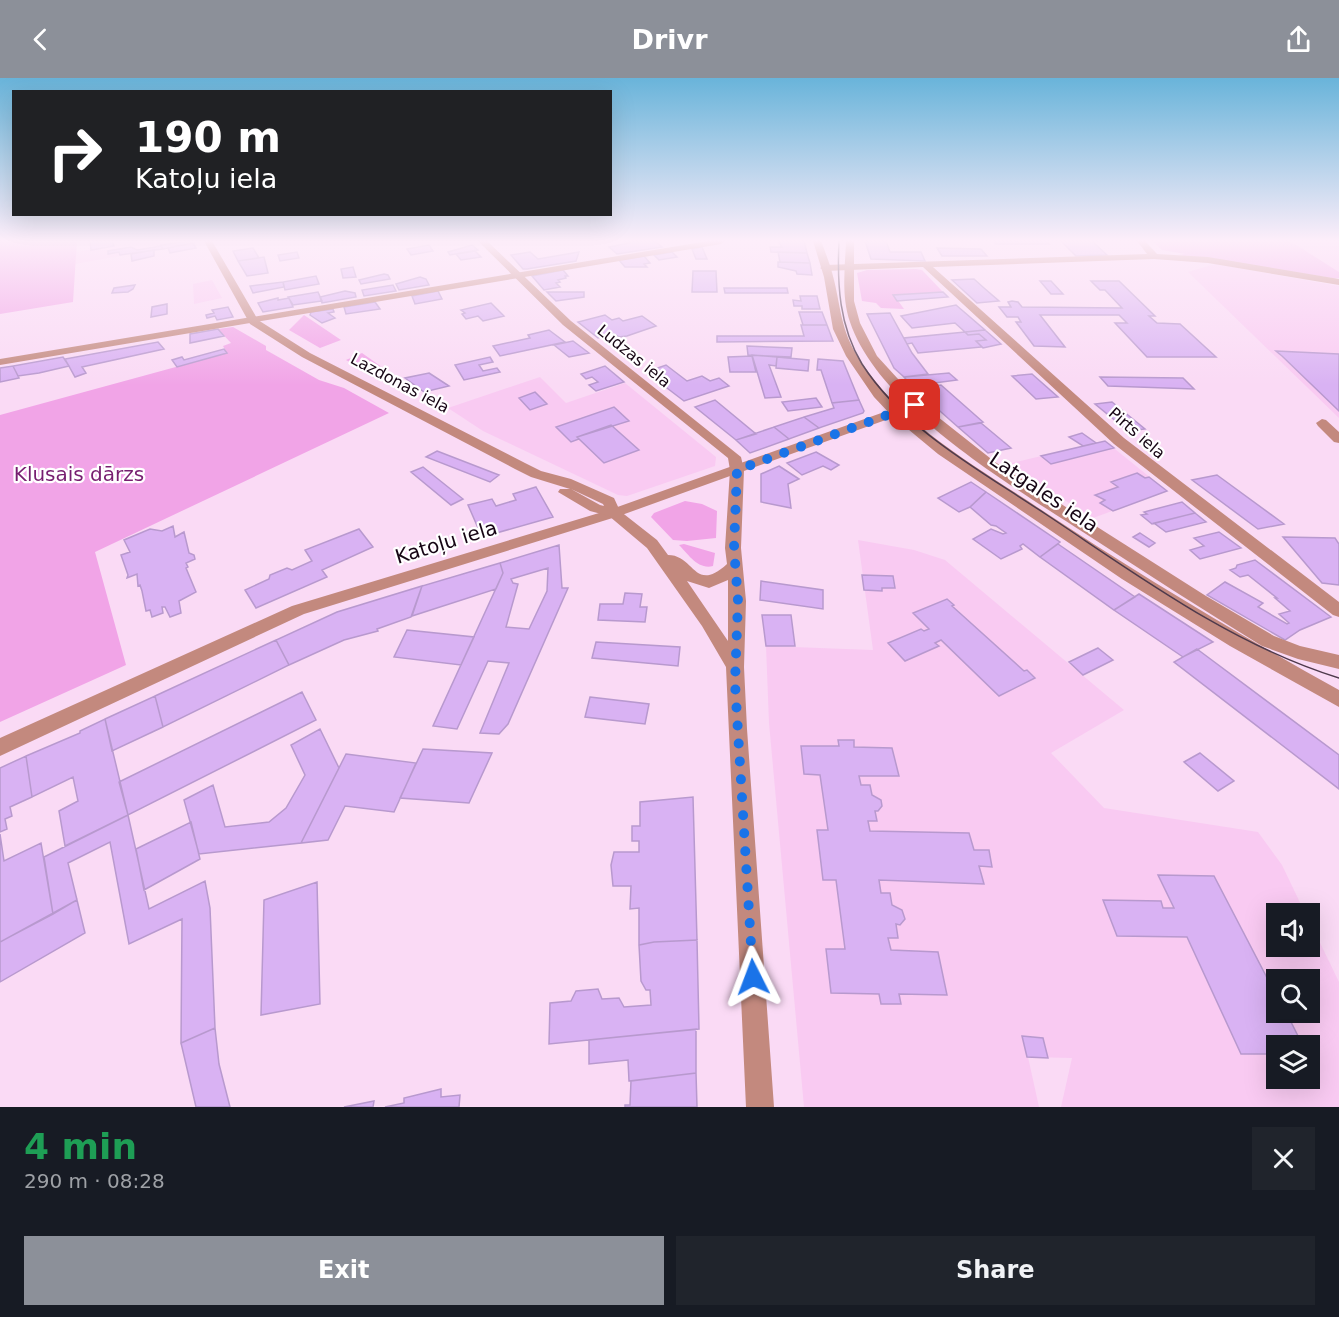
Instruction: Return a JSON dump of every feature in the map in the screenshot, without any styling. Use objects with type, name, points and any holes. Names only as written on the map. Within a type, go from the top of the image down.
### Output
[{"type":"street","points":[[234,289],[250,318]]},
{"type":"street","points":[[0,362],[429,289]]},
{"type":"street","name":"Ludzas iela","points":[[530,289],[567,323],[725,449],[734,457],[737,470]]},
{"type":"street","name":"Latgales iela","points":[[831,289],[838,329],[868,381],[895,412],[943,451],[1128,575],[1236,641],[1339,699]]},
{"type":"street","name":"Latgales iela","points":[[849,289],[849,301],[855,323],[872,357],[915,405],[990,465],[1083,527],[1268,641],[1298,652],[1339,662]]},
{"type":"street","name":"Pirts iela","points":[[952,289],[1119,441],[1339,611]]},
{"type":"street","name":"Lazdonas iela","points":[[250,318],[306,355],[536,474],[541,480],[595,508],[614,513]]},
{"type":"street","name":"Katoļu iela","points":[[0,747],[298,610],[352,591],[614,513],[915,405]]},
{"type":"street","points":[[1322,423],[1339,439]]},
{"type":"street","points":[[737,470],[734,566],[738,601],[735,667],[738,757],[760,1107]]},
{"type":"street","points":[[614,513],[689,575],[707,583],[722,579],[734,566]]},
{"type":"street","points":[[652,544],[708,622],[735,667]]},
{"type":"shaded area","points":[[193,289],[217,289],[222,298],[194,304]]},
{"type":"shaded area","points":[[1206,289],[1339,289],[1339,418]]},
{"type":"shaded area","points":[[540,377],[566,403],[625,383],[716,457],[715,466],[627,496],[618,495],[483,431],[448,408]]},
{"type":"shaded area","points":[[1105,441],[1167,491],[1093,518],[1007,464]]},
{"type":"shaded area","points":[[858,540],[914,550],[945,560],[1124,710],[1051,753],[1104,808],[1258,832],[1282,865],[1300,903],[1266,903],[1266,957],[1320,957],[1320,943],[1339,982],[1339,1107],[1061,1107],[1072,1058],[1028,1057],[1039,1107],[804,1107],[769,723],[766,646],[873,650]]},
{"type":"green space","points":[[0,289],[74,289],[73,302],[0,314]]},
{"type":"green space","points":[[860,289],[940,289],[943,292],[894,295],[904,309],[881,308],[876,303],[862,301]]},
{"type":"green space","points":[[304,315],[341,340],[320,348],[289,330]]},
{"type":"green space","name":"Klusais dārzs","points":[[233,327],[266,346],[266,350],[319,380],[344,388],[389,413],[95,552],[126,665],[0,722],[0,415],[227,353],[223,346],[231,343],[218,329]]},
{"type":"green space","points":[[362,353],[386,370],[374,375],[346,360]]},
{"type":"green space","points":[[685,501],[702,504],[717,511],[716,538],[673,540],[651,517],[654,513]]},
{"type":"green space","points":[[684,544],[715,553],[713,566],[703,566],[694,560],[679,545]]},
{"type":"building","points":[[114,289],[133,289],[128,292],[112,293]]},
{"type":"building","points":[[251,289],[274,289],[253,293]]},
{"type":"building","points":[[395,289],[396,291],[364,296],[362,290]]},
{"type":"building","points":[[692,289],[717,289],[717,292],[692,292]]},
{"type":"building","points":[[724,289],[787,289],[788,293],[725,293]]},
{"type":"building","points":[[962,289],[985,289],[999,301],[977,303]]},
{"type":"building","points":[[1047,289],[1058,289],[1063,294],[1051,294]]},
{"type":"building","points":[[1127,289],[1155,316],[1149,316],[1157,323],[1180,324],[1216,357],[1147,357],[1115,323],[1127,323],[1119,315],[1040,315],[1065,347],[1034,346],[1016,322],[1021,322],[1018,317],[1007,317],[999,307],[1011,307],[1008,302],[1012,301],[1018,302],[1022,307],[1122,308],[1105,290],[1100,290]]},
{"type":"building","points":[[345,291],[355,293],[356,297],[322,303],[320,297]]},
{"type":"building","points":[[438,291],[442,299],[415,304],[412,296]]},
{"type":"building","points":[[318,292],[322,301],[293,305],[288,297]]},
{"type":"building","points":[[547,292],[584,292],[584,297],[556,301]]},
{"type":"building","points":[[943,292],[948,297],[897,301],[893,295]]},
{"type":"building","points":[[800,296],[817,296],[820,309],[802,309],[802,306],[794,306],[793,300],[801,301]]},
{"type":"building","points":[[278,298],[278,300],[289,298],[293,307],[263,312],[258,303]]},
{"type":"building","points":[[375,302],[380,309],[346,314],[344,307]]},
{"type":"building","points":[[491,303],[504,316],[483,321],[478,316],[466,319],[462,314],[465,313],[461,310]]},
{"type":"building","points":[[167,304],[167,314],[151,317],[152,307]]},
{"type":"building","points":[[956,305],[985,330],[965,332],[955,323],[912,328],[901,316]]},
{"type":"building","points":[[228,307],[233,317],[217,320],[215,316],[207,318],[206,315],[214,313],[212,310]]},
{"type":"building","points":[[333,309],[334,312],[328,313],[335,318],[322,323],[310,315],[311,312]]},
{"type":"building","points":[[799,312],[822,312],[827,325],[803,325]]},
{"type":"building","points":[[890,313],[912,353],[928,374],[904,377],[894,368],[867,314]]},
{"type":"building","points":[[605,315],[612,320],[619,318],[623,321],[642,316],[656,326],[627,336],[619,337],[614,334],[598,338],[578,322]]},
{"type":"building","points":[[801,325],[827,325],[833,341],[717,342],[717,336],[804,336]]},
{"type":"building","points":[[218,329],[224,336],[190,343],[190,334]]},
{"type":"building","points":[[549,330],[565,342],[500,356],[493,346],[530,338],[528,335]]},
{"type":"building","points":[[985,330],[1001,344],[983,348],[976,341],[986,340],[979,334],[968,335],[965,332]]},
{"type":"building","points":[[965,332],[968,335],[979,334],[986,340],[976,341],[982,347],[918,353],[912,343],[907,344],[904,338]]},
{"type":"building","points":[[573,341],[589,353],[569,357],[554,345]]},
{"type":"building","points":[[158,342],[164,349],[82,367],[86,373],[75,377],[65,359]]},
{"type":"building","points":[[747,346],[792,348],[791,357],[748,355]]},
{"type":"building","points":[[224,349],[227,353],[177,367],[172,360],[182,357],[184,360]]},
{"type":"building","points":[[1276,351],[1339,354],[1339,411],[1282,356]]},
{"type":"building","points":[[752,355],[777,357],[776,366],[769,365],[781,397],[765,398]]},
{"type":"building","points":[[752,356],[756,372],[730,372],[728,357]]},
{"type":"building","points":[[63,357],[69,366],[39,373],[18,376],[13,366]]},
{"type":"building","points":[[490,357],[493,362],[479,365],[483,371],[497,368],[500,372],[464,380],[455,365]]},
{"type":"building","points":[[777,357],[809,360],[808,371],[776,368]]},
{"type":"building","points":[[818,359],[843,361],[859,400],[832,403],[821,370],[817,370]]},
{"type":"building","points":[[666,365],[687,381],[702,376],[710,381],[719,378],[729,386],[684,401],[646,372]]},
{"type":"building","points":[[13,366],[19,378],[0,382],[0,368]]},
{"type":"building","points":[[605,366],[624,382],[596,391],[589,385],[598,382],[592,377],[586,379],[581,374]]},
{"type":"building","points":[[429,373],[449,386],[424,392],[405,378]]},
{"type":"building","points":[[949,373],[957,380],[912,386],[904,377]]},
{"type":"building","points":[[1032,374],[1058,397],[1036,399],[1012,376]]},
{"type":"building","points":[[1100,377],[1183,378],[1194,389],[1108,386]]},
{"type":"building","points":[[941,385],[983,422],[958,427],[915,389]]},
{"type":"building","points":[[535,392],[547,404],[530,410],[519,398]]},
{"type":"building","points":[[816,398],[822,407],[788,411],[782,402]]},
{"type":"building","points":[[715,400],[756,434],[736,440],[695,407]]},
{"type":"building","points":[[859,400],[863,413],[819,428],[804,417],[834,408],[832,403]]},
{"type":"building","points":[[1112,402],[1145,429],[1128,431],[1095,404]]},
{"type":"building","points":[[614,407],[629,421],[577,437],[579,439],[571,442],[556,427]]},
{"type":"building","points":[[804,417],[819,428],[789,439],[774,427]]},
{"type":"building","points":[[981,423],[1011,448],[988,453],[958,427]]},
{"type":"building","points":[[611,425],[639,450],[604,463],[577,437]]},
{"type":"building","points":[[774,427],[789,439],[750,453],[736,440]]},
{"type":"building","points":[[1082,433],[1096,443],[1083,446],[1069,437]]},
{"type":"building","points":[[1105,441],[1114,448],[1051,464],[1041,456]]},
{"type":"building","points":[[437,451],[499,475],[490,482],[426,457]]},
{"type":"building","points":[[816,452],[839,465],[831,470],[823,466],[802,475],[787,463]]},
{"type":"building","points":[[779,466],[799,479],[788,484],[791,508],[761,502],[761,474]]},
{"type":"building","points":[[423,467],[463,499],[451,505],[411,472]]},
{"type":"building","points":[[1137,473],[1145,478],[1149,477],[1167,491],[1113,511],[1100,503],[1105,500],[1095,495],[1118,487],[1111,482]]},
{"type":"building","points":[[1217,475],[1284,524],[1258,529],[1192,480]]},
{"type":"building","points":[[971,482],[986,492],[970,507],[959,512],[938,498]]},
{"type":"building","points":[[536,487],[553,517],[482,537],[468,505],[492,499],[496,506],[516,500],[513,494]]},
{"type":"building","points":[[986,492],[1060,542],[1040,557],[1023,544],[1020,546],[1022,549],[1001,559],[973,539],[991,529],[1006,533],[991,525],[970,507]]},
{"type":"building","points":[[1182,502],[1195,513],[1152,524],[1141,515],[1147,514],[1144,512]]},
{"type":"building","points":[[1195,513],[1206,522],[1166,532],[1154,523]]},
{"type":"building","points":[[173,526],[175,537],[184,532],[189,553],[194,555],[195,559],[186,563],[188,567],[186,568],[196,592],[179,601],[181,613],[170,617],[165,607],[162,607],[163,613],[152,617],[150,610],[146,611],[142,591],[140,585],[138,586],[137,574],[127,578],[121,555],[130,552],[124,540],[150,529],[162,531]]},
{"type":"building","points":[[359,529],[373,547],[322,570],[327,577],[256,608],[245,590],[269,579],[270,575],[287,568],[292,570],[312,561],[305,550]]},
{"type":"building","points":[[1219,532],[1241,548],[1200,559],[1190,550],[1204,546],[1194,538]]},
{"type":"building","points":[[1140,533],[1155,543],[1149,547],[1133,537]]},
{"type":"building","points":[[1283,537],[1335,538],[1339,544],[1339,585],[1322,583]]},
{"type":"building","points":[[1058,544],[1135,597],[1114,610],[1040,557]]},
{"type":"building","points":[[559,545],[562,588],[568,588],[508,724],[499,734],[480,733],[509,663],[488,661],[457,729],[433,726],[503,573],[500,563]],"holes":[[[548,568],[547,591],[529,629],[506,627],[518,584],[513,583],[511,579]]]},
{"type":"building","points":[[1255,560],[1331,617],[1300,630],[1285,640],[1207,595],[1225,582],[1263,603],[1258,607],[1287,624],[1289,623],[1279,614],[1290,611],[1275,598],[1277,598],[1248,575],[1240,577],[1230,570],[1236,568],[1237,565]]},
{"type":"building","points":[[500,563],[503,573],[496,589],[412,616],[422,586]]},
{"type":"building","points":[[862,575],[893,576],[895,588],[882,588],[882,591],[864,590]]},
{"type":"building","points":[[761,581],[823,590],[823,609],[760,600]]},
{"type":"building","points":[[422,586],[411,617],[377,629],[378,631],[344,640],[289,665],[276,640],[337,612]]},
{"type":"building","points":[[625,593],[642,594],[640,607],[647,607],[645,622],[598,620],[600,604],[623,604]]},
{"type":"building","points":[[1139,594],[1213,642],[1183,657],[1114,610]]},
{"type":"building","points":[[947,599],[1024,671],[1027,670],[1035,678],[999,696],[941,640],[935,643],[939,646],[905,661],[888,643],[921,629],[924,631],[929,629],[913,613]]},
{"type":"building","points":[[762,615],[791,615],[795,646],[766,646]]},
{"type":"building","points":[[407,630],[474,637],[461,665],[394,657]]},
{"type":"building","points":[[276,640],[289,665],[163,727],[155,696]]},
{"type":"building","points":[[596,642],[680,647],[678,666],[592,658]]},
{"type":"building","points":[[1098,648],[1113,660],[1083,675],[1069,662]]},
{"type":"building","points":[[1197,649],[1339,755],[1339,789],[1174,662]]},
{"type":"building","points":[[302,692],[316,720],[128,815],[119,782]]},
{"type":"building","points":[[155,696],[163,727],[112,751],[105,719]]},
{"type":"building","points":[[590,697],[649,704],[645,724],[585,717]]},
{"type":"building","points":[[105,719],[128,815],[65,846],[59,811],[78,801],[73,777],[32,797],[26,756],[80,733]]},
{"type":"building","points":[[320,729],[339,768],[301,843],[199,854],[184,800],[213,785],[225,827],[269,822],[286,808],[305,775],[291,745]]},
{"type":"building","points":[[838,740],[854,740],[854,747],[892,748],[899,776],[859,776],[861,785],[870,785],[872,795],[881,800],[882,806],[875,811],[877,821],[868,821],[870,831],[969,833],[974,850],[989,850],[992,867],[979,866],[984,884],[879,880],[881,893],[890,893],[892,905],[902,910],[905,919],[900,925],[896,924],[898,938],[888,938],[891,950],[938,952],[947,995],[899,994],[901,1004],[881,1004],[879,994],[831,993],[826,949],[845,949],[836,880],[823,880],[817,830],[828,830],[820,775],[804,774],[801,746],[839,746]]},
{"type":"building","points":[[423,749],[492,753],[469,803],[400,798]]},
{"type":"building","points":[[1200,753],[1234,781],[1218,791],[1184,762]]},
{"type":"building","points":[[346,754],[416,763],[394,812],[345,806],[328,840],[301,843]]},
{"type":"building","points":[[26,756],[32,797],[10,807],[12,816],[5,819],[7,829],[0,832],[0,768]]},
{"type":"building","points":[[693,797],[697,940],[639,945],[639,908],[630,909],[631,886],[613,886],[611,865],[614,852],[639,852],[639,841],[632,841],[632,826],[640,826],[640,802]]},
{"type":"building","points":[[128,815],[149,909],[205,881],[210,908],[215,1028],[181,1043],[182,919],[129,944],[110,842],[68,863],[77,900],[53,914],[44,857]]},
{"type":"building","points":[[191,822],[200,859],[144,890],[136,849]]},
{"type":"building","points":[[0,834],[4,861],[41,843],[53,914],[0,942]]},
{"type":"building","points":[[1158,875],[1214,876],[1266,976],[1266,1023],[1292,1023],[1298,1035],[1266,1035],[1266,1054],[1241,1054],[1187,937],[1117,936],[1103,900],[1161,901],[1163,908],[1174,908]]},
{"type":"building","points":[[317,882],[320,1004],[261,1015],[264,900]]},
{"type":"building","points":[[77,900],[85,933],[0,982],[0,942]]},
{"type":"building","points":[[697,940],[699,1029],[549,1044],[550,1003],[571,1001],[576,991],[598,989],[602,999],[619,998],[624,1007],[651,1005],[650,990],[646,990],[641,981],[639,945]]},
{"type":"building","points":[[215,1028],[219,1064],[230,1107],[196,1107],[181,1043]]},
{"type":"building","points":[[696,1029],[696,1073],[629,1081],[628,1060],[589,1064],[589,1040]]},
{"type":"building","points":[[1022,1036],[1043,1038],[1048,1058],[1027,1057]]},
{"type":"building","points":[[696,1073],[697,1107],[625,1107],[625,1105],[630,1105],[631,1081]]},
{"type":"building","points":[[441,1089],[441,1097],[460,1095],[459,1107],[385,1107],[404,1103],[404,1098]]},
{"type":"building","points":[[374,1101],[373,1107],[344,1107]]},
{"type":"tram line","points":[[839,289],[848,335],[862,364],[900,410],[923,430],[972,466],[1187,607],[1261,647],[1339,678]]},
{"type":"route","points":[[753,977],[735,683],[738,601],[734,548],[737,470],[915,405]]}]
